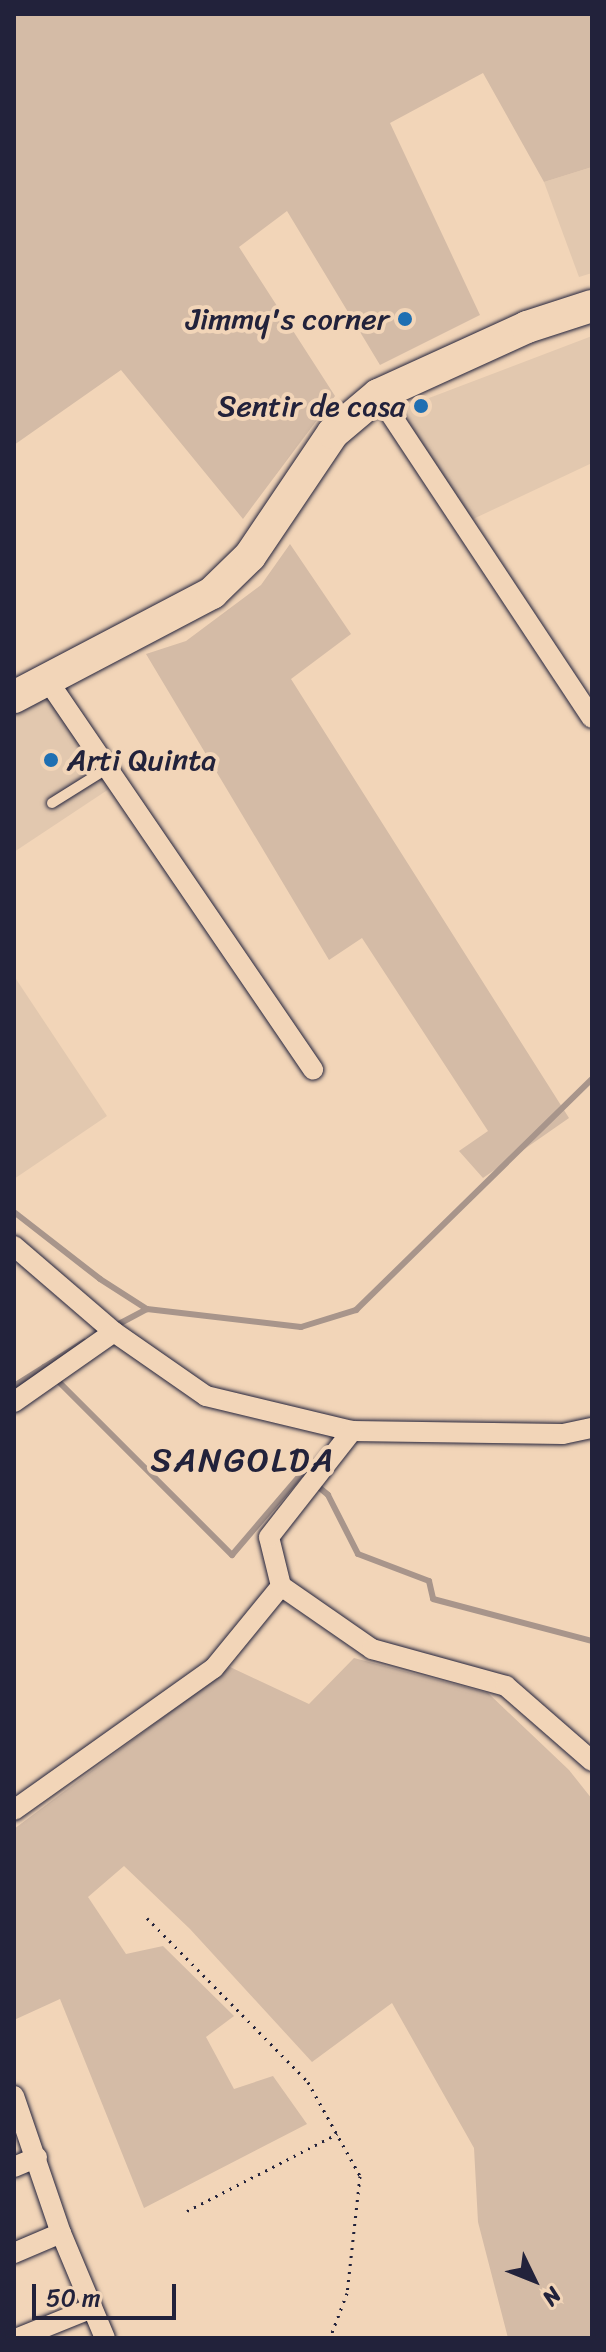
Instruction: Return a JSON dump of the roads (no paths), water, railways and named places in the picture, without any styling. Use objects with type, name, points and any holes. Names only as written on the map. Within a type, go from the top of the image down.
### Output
[{"type":"main road","points":[[14,697],[212,593],[250,556],[333,433],[378,395],[527,327],[592,306]]},
{"type":"street","points":[[378,395],[592,718]]},
{"type":"street","points":[[46,678],[313,1070]]},
{"type":"street","points":[[14,1246],[114,1332],[206,1396],[352,1431],[563,1434],[592,1428]]},
{"type":"street","points":[[14,1402],[114,1332]]},
{"type":"street","points":[[352,1431],[269,1537],[281,1586],[372,1649],[506,1686],[592,1761]]},
{"type":"street","points":[[14,1810],[214,1668],[281,1586]]},
{"type":"street","points":[[14,2096],[61,2233],[105,2338]]},
{"type":"street","points":[[14,2167],[37,2157]]},
{"type":"street","points":[[14,2253],[61,2233]]},
{"type":"street","points":[[18,2338],[92,2308]]},
{"type":"lane","points":[[52,803],[109,767]]},
{"type":"waterway","points":[[14,1212],[100,1279],[147,1309],[301,1327],[356,1310],[592,1079]]},
{"type":"waterway","points":[[115,1326],[147,1309]]},
{"type":"waterway","points":[[14,1386],[84,1342]]},
{"type":"waterway","points":[[44,1367],[232,1555],[302,1473],[328,1495],[358,1554],[429,1581],[433,1599],[592,1641]]},
{"type":"place","name":"Jimmy's corner","points":[[405,319]]},
{"type":"place","name":"Sentir de casa","points":[[421,406]]},
{"type":"place","name":"Arti Quinta","points":[[51,760]]},
{"type":"district","name":"SANGOLDA","points":[[243,1461]]}]
